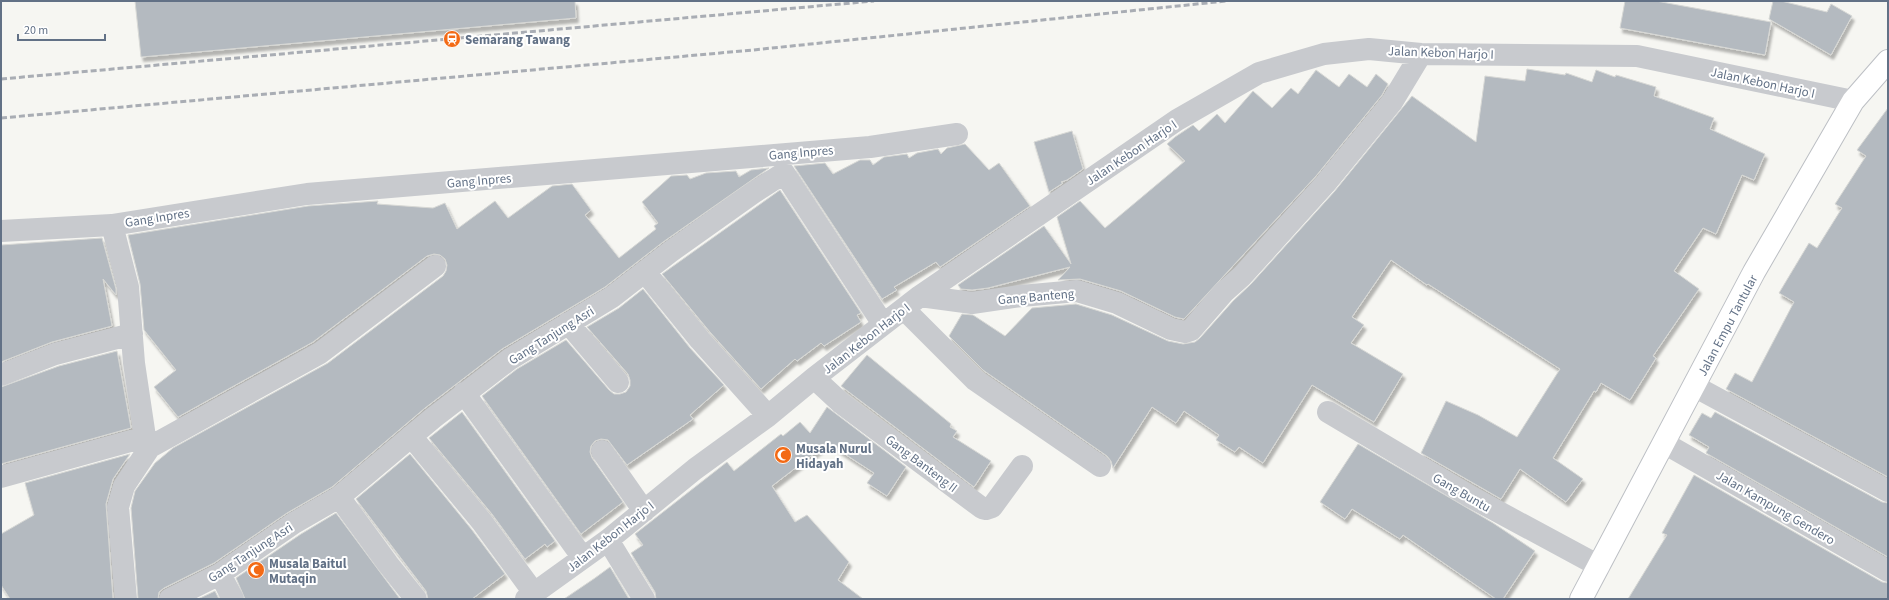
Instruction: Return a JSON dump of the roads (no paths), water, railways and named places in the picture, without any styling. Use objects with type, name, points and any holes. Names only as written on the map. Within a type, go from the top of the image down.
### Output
[{"type":"street","name":"Jalan Kebon Harjo I","points":[[530,596],[608,540],[695,469],[768,416],[814,378],[912,302],[1177,120],[1259,73],[1324,54],[1369,49],[1421,54],[1637,56],[1853,101]]},
{"type":"street","name":"Gang Banteng","points":[[912,302],[972,303],[1021,296],[1078,291],[1117,302],[1170,329],[1185,332],[1191,330],[1224,292],[1242,276],[1325,184],[1392,102],[1421,54]]},
{"type":"street","name":"Jalan Empu Tantular","points":[[1581,599],[1754,272],[1853,101],[1888,61]]},
{"type":"street","name":"Gang Inpres","points":[[1,231],[112,224],[307,194],[563,174],[780,163],[870,147],[957,134]]},
{"type":"street","points":[[780,163],[883,324]]},
{"type":"street","name":"Gang Tanjung Asri","points":[[170,599],[220,574],[294,523],[339,497],[464,393],[510,359],[612,297],[752,193],[780,163]]},
{"type":"street","points":[[112,224],[128,287],[134,362],[147,442],[124,486],[118,507],[126,599]]},
{"type":"street","points":[[1,477],[147,442],[320,353],[435,266]]},
{"type":"street","points":[[645,272],[700,340],[768,416]]},
{"type":"street","points":[[912,302],[975,380],[1100,466]]},
{"type":"street","points":[[568,323],[618,382]]},
{"type":"street","points":[[1,376],[55,354],[132,334]]},
{"type":"street","name":"Gang Banteng II","points":[[814,378],[841,403],[982,508],[986,509],[992,507],[1022,466]]},
{"type":"street","points":[[1694,386],[1888,491]]},
{"type":"street","points":[[464,393],[583,558]]},
{"type":"street","name":"Gang Buntu","points":[[1328,412],[1471,497],[1599,566]]},
{"type":"street","points":[[411,436],[482,522],[530,596]]},
{"type":"street","name":"Jalan Kampung Gendero","points":[[1664,444],[1888,571]]},
{"type":"street","points":[[602,452],[644,511]]},
{"type":"street","points":[[339,497],[388,564],[416,599]]},
{"type":"street","points":[[608,540],[644,599]]},
{"type":"street","points":[[220,574],[233,599]]},
{"type":"railway","points":[[1,79],[874,1]]},
{"type":"railway","points":[[1,118],[753,50],[1226,1]]},
{"type":"place","name":"Semarang Tawang","points":[[452,39]]},
{"type":"place","name":"Musala Nurul Hidayah","points":[[783,455]]},
{"type":"place","name":"Musala Baitul Mutaqin","points":[[256,570]]}]
